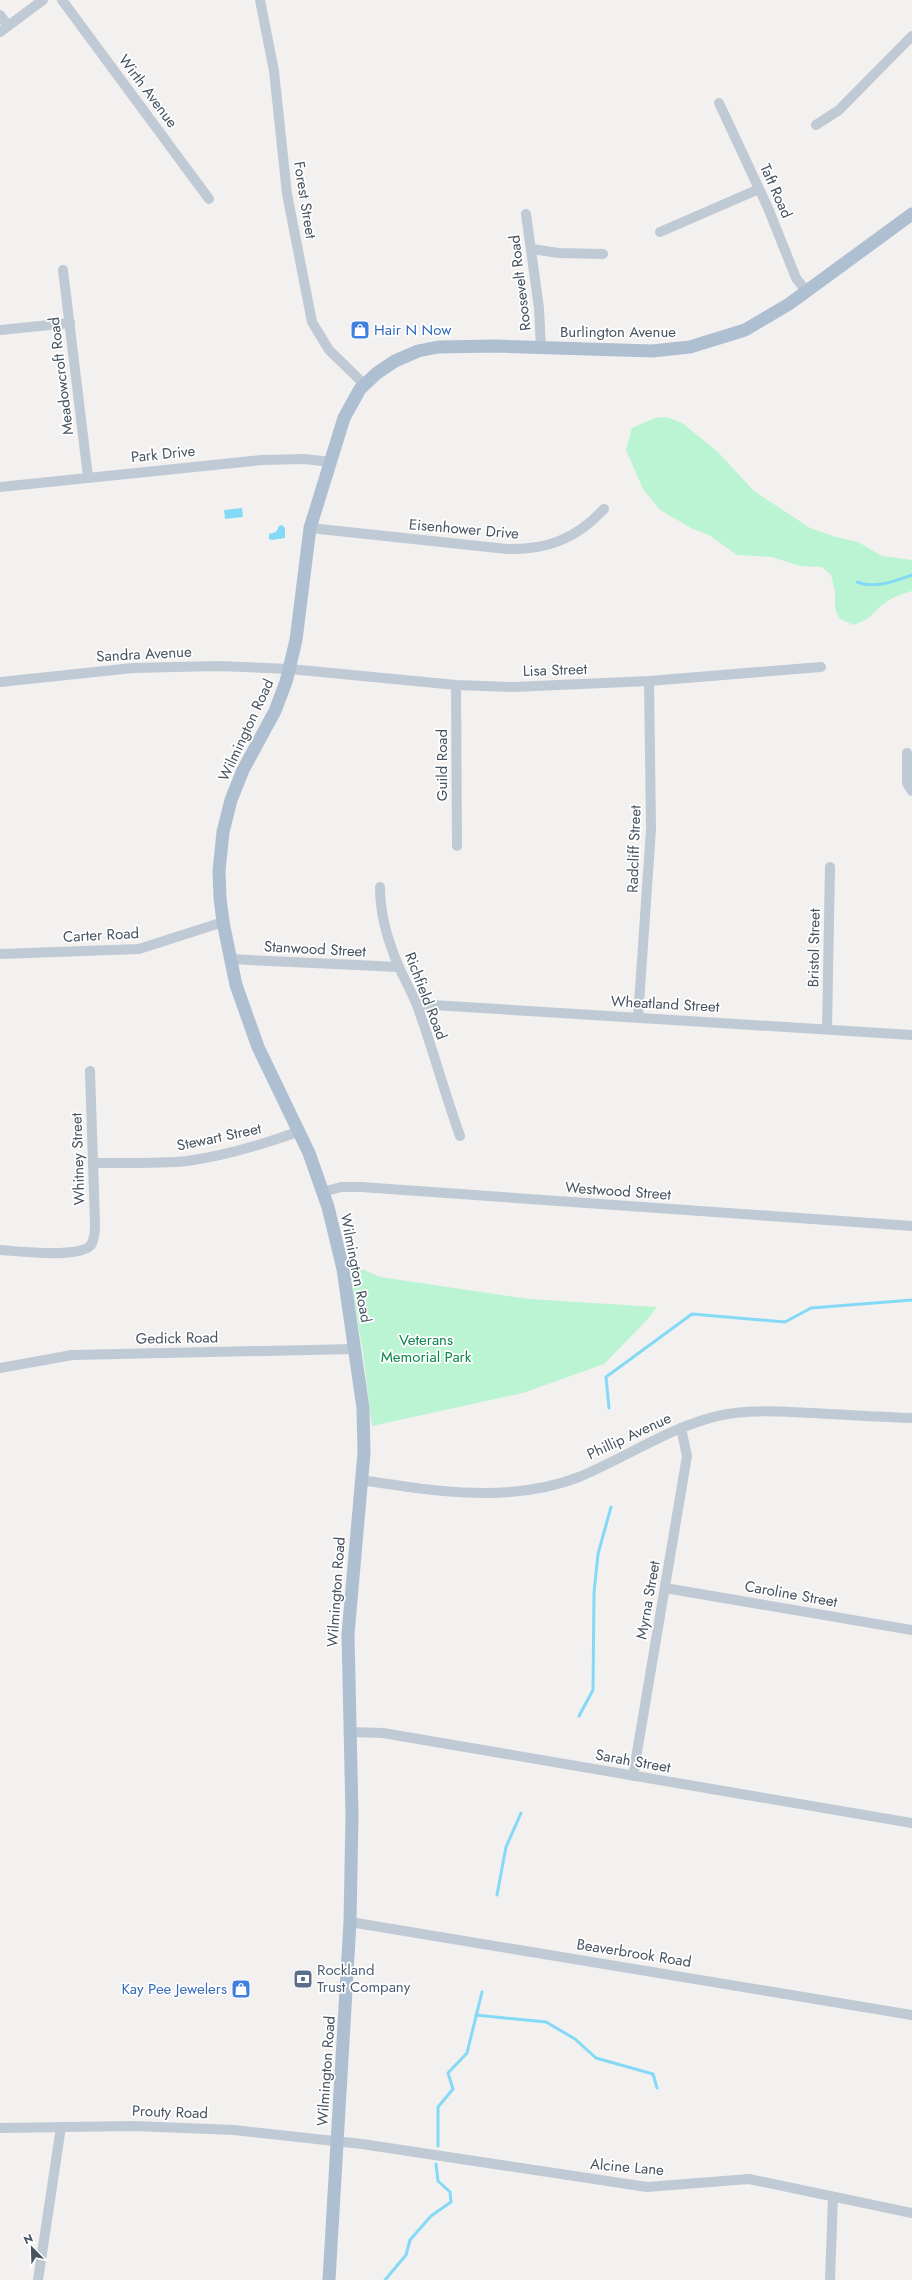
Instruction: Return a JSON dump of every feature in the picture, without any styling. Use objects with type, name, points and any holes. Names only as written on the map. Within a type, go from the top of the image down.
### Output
[{"type":"main road","name":"Burlington Avenue","points":[[352,400],[364,384],[395,361],[429,348],[455,346],[652,352],[690,347],[745,330],[774,314],[912,214]]},
{"type":"main road","name":"Wilmington Road","points":[[329,2280],[350,1922],[352,1809],[349,1617],[362,1480],[364,1419],[355,1349],[340,1255],[323,1192],[300,1130],[252,1034],[242,1007],[230,959],[223,922],[219,871],[222,838],[228,810],[242,770],[279,702],[290,669],[296,640],[310,528],[344,418],[352,400]]},
{"type":"street","points":[[0,15],[4,29],[43,0]]},
{"type":"street","name":"Wirth Avenue","points":[[62,0],[209,199]]},
{"type":"street","name":"Forest Street","points":[[260,0],[274,71],[287,194],[312,319],[318,334],[329,350],[364,384]]},
{"type":"street","points":[[816,125],[839,110],[912,36]]},
{"type":"street","name":"Taft Road","points":[[719,103],[759,189],[796,278],[806,291]]},
{"type":"street","points":[[660,232],[759,189]]},
{"type":"street","name":"Roosevelt Road","points":[[526,214],[540,313],[541,348]]},
{"type":"street","points":[[532,249],[558,253],[603,254]]},
{"type":"street","name":"Meadowcroft Road","points":[[63,270],[88,477]]},
{"type":"street","points":[[0,330],[70,323]]},
{"type":"street","name":"Park Drive","points":[[0,487],[262,460],[306,459],[330,462]]},
{"type":"street","name":"Eisenhower Drive","points":[[310,528],[507,549],[532,549],[545,547],[563,540],[592,521],[604,509]]},
{"type":"street","name":"Sandra Avenue","points":[[0,682],[99,671],[167,666],[290,669]]},
{"type":"street","name":"Lisa Street","points":[[290,669],[456,685],[513,687],[649,681],[821,667]]},
{"type":"street","name":"Radcliff Street","points":[[638,1018],[651,829],[649,681]]},
{"type":"street","name":"Guild Road","points":[[456,685],[457,846]]},
{"type":"street","points":[[907,753],[907,783],[912,792]]},
{"type":"street","name":"Bristol Street","points":[[828,1029],[830,867]]},
{"type":"street","name":"Richfield Road","points":[[380,887],[380,908],[399,967],[417,1004],[460,1136]]},
{"type":"street","name":"Carter Road","points":[[0,954],[139,949],[223,922]]},
{"type":"street","name":"Stanwood Street","points":[[230,959],[399,967]]},
{"type":"street","name":"Wheatland Street","points":[[417,1004],[912,1035]]},
{"type":"street","name":"Whitney Street","points":[[0,1250],[72,1252],[90,1245],[94,1239],[94,1163],[90,1071]]},
{"type":"street","name":"Stewart Street","points":[[94,1163],[163,1162],[205,1158],[267,1142],[300,1130]]},
{"type":"street","name":"Westwood Street","points":[[323,1192],[342,1187],[361,1187],[912,1226]]},
{"type":"street","name":"Gedick Road","points":[[0,1368],[72,1355],[355,1349]]},
{"type":"street","name":"Phillip Avenue","points":[[362,1480],[455,1492],[505,1493],[532,1491],[580,1476],[681,1428],[712,1418],[753,1411],[912,1418]]},
{"type":"street","name":"Myrna Street","points":[[633,1776],[688,1454],[681,1428]]},
{"type":"street","name":"Caroline Street","points":[[665,1588],[912,1630]]},
{"type":"street","name":"Sarah Street","points":[[350,1732],[383,1733],[912,1823]]},
{"type":"street","name":"Beaverbrook Road","points":[[350,1922],[912,2015]]},
{"type":"street","points":[[38,2280],[61,2127]]},
{"type":"street","name":"Prouty Road","points":[[0,2128],[188,2127],[338,2141]]},
{"type":"street","name":"Alcine Lane","points":[[338,2141],[434,2154],[635,2186],[658,2188],[743,2179],[912,2213]]},
{"type":"street","points":[[830,2280],[833,2197]]},
{"type":"green space","points":[[667,417],[682,423],[717,451],[754,491],[810,528],[836,537],[858,542],[882,556],[912,560],[912,591],[889,600],[869,618],[853,625],[839,618],[835,608],[835,591],[831,575],[822,567],[800,566],[772,557],[737,555],[709,535],[693,529],[660,510],[643,489],[626,450],[632,428],[655,418]]},
{"type":"green space","name":"Veterans Memorial Park","points":[[349,1263],[380,1277],[529,1299],[657,1307],[647,1320],[604,1364],[523,1393],[372,1426],[363,1353],[348,1266]]},
{"type":"water","points":[[242,508],[243,517],[225,519],[224,510]]},
{"type":"water","points":[[282,525],[285,528],[285,538],[269,539],[269,534],[276,532],[279,526]]},
{"type":"waterway","points":[[857,582],[871,585],[892,582],[912,575]]},
{"type":"waterway","points":[[609,1408],[606,1377],[692,1314],[785,1322],[811,1308],[912,1300]]},
{"type":"waterway","points":[[579,1716],[593,1690],[594,1593],[598,1554],[611,1507]]},
{"type":"waterway","points":[[497,1895],[506,1847],[521,1813]]},
{"type":"waterway","points":[[438,2146],[438,2107],[453,2089],[448,2073],[467,2053],[482,1992]]},
{"type":"waterway","points":[[476,2015],[546,2022],[575,2039],[596,2058],[653,2074],[657,2088]]},
{"type":"waterway","points":[[385,2280],[406,2255],[410,2240],[431,2216],[451,2202],[450,2192],[438,2181],[436,2164]]},
{"type":"place","name":"Hair N Now","points":[[360,330]]},
{"type":"place","name":"Rockland Trust Company","points":[[303,1979]]},
{"type":"place","name":"Kay Pee Jewelers","points":[[241,1989]]}]
